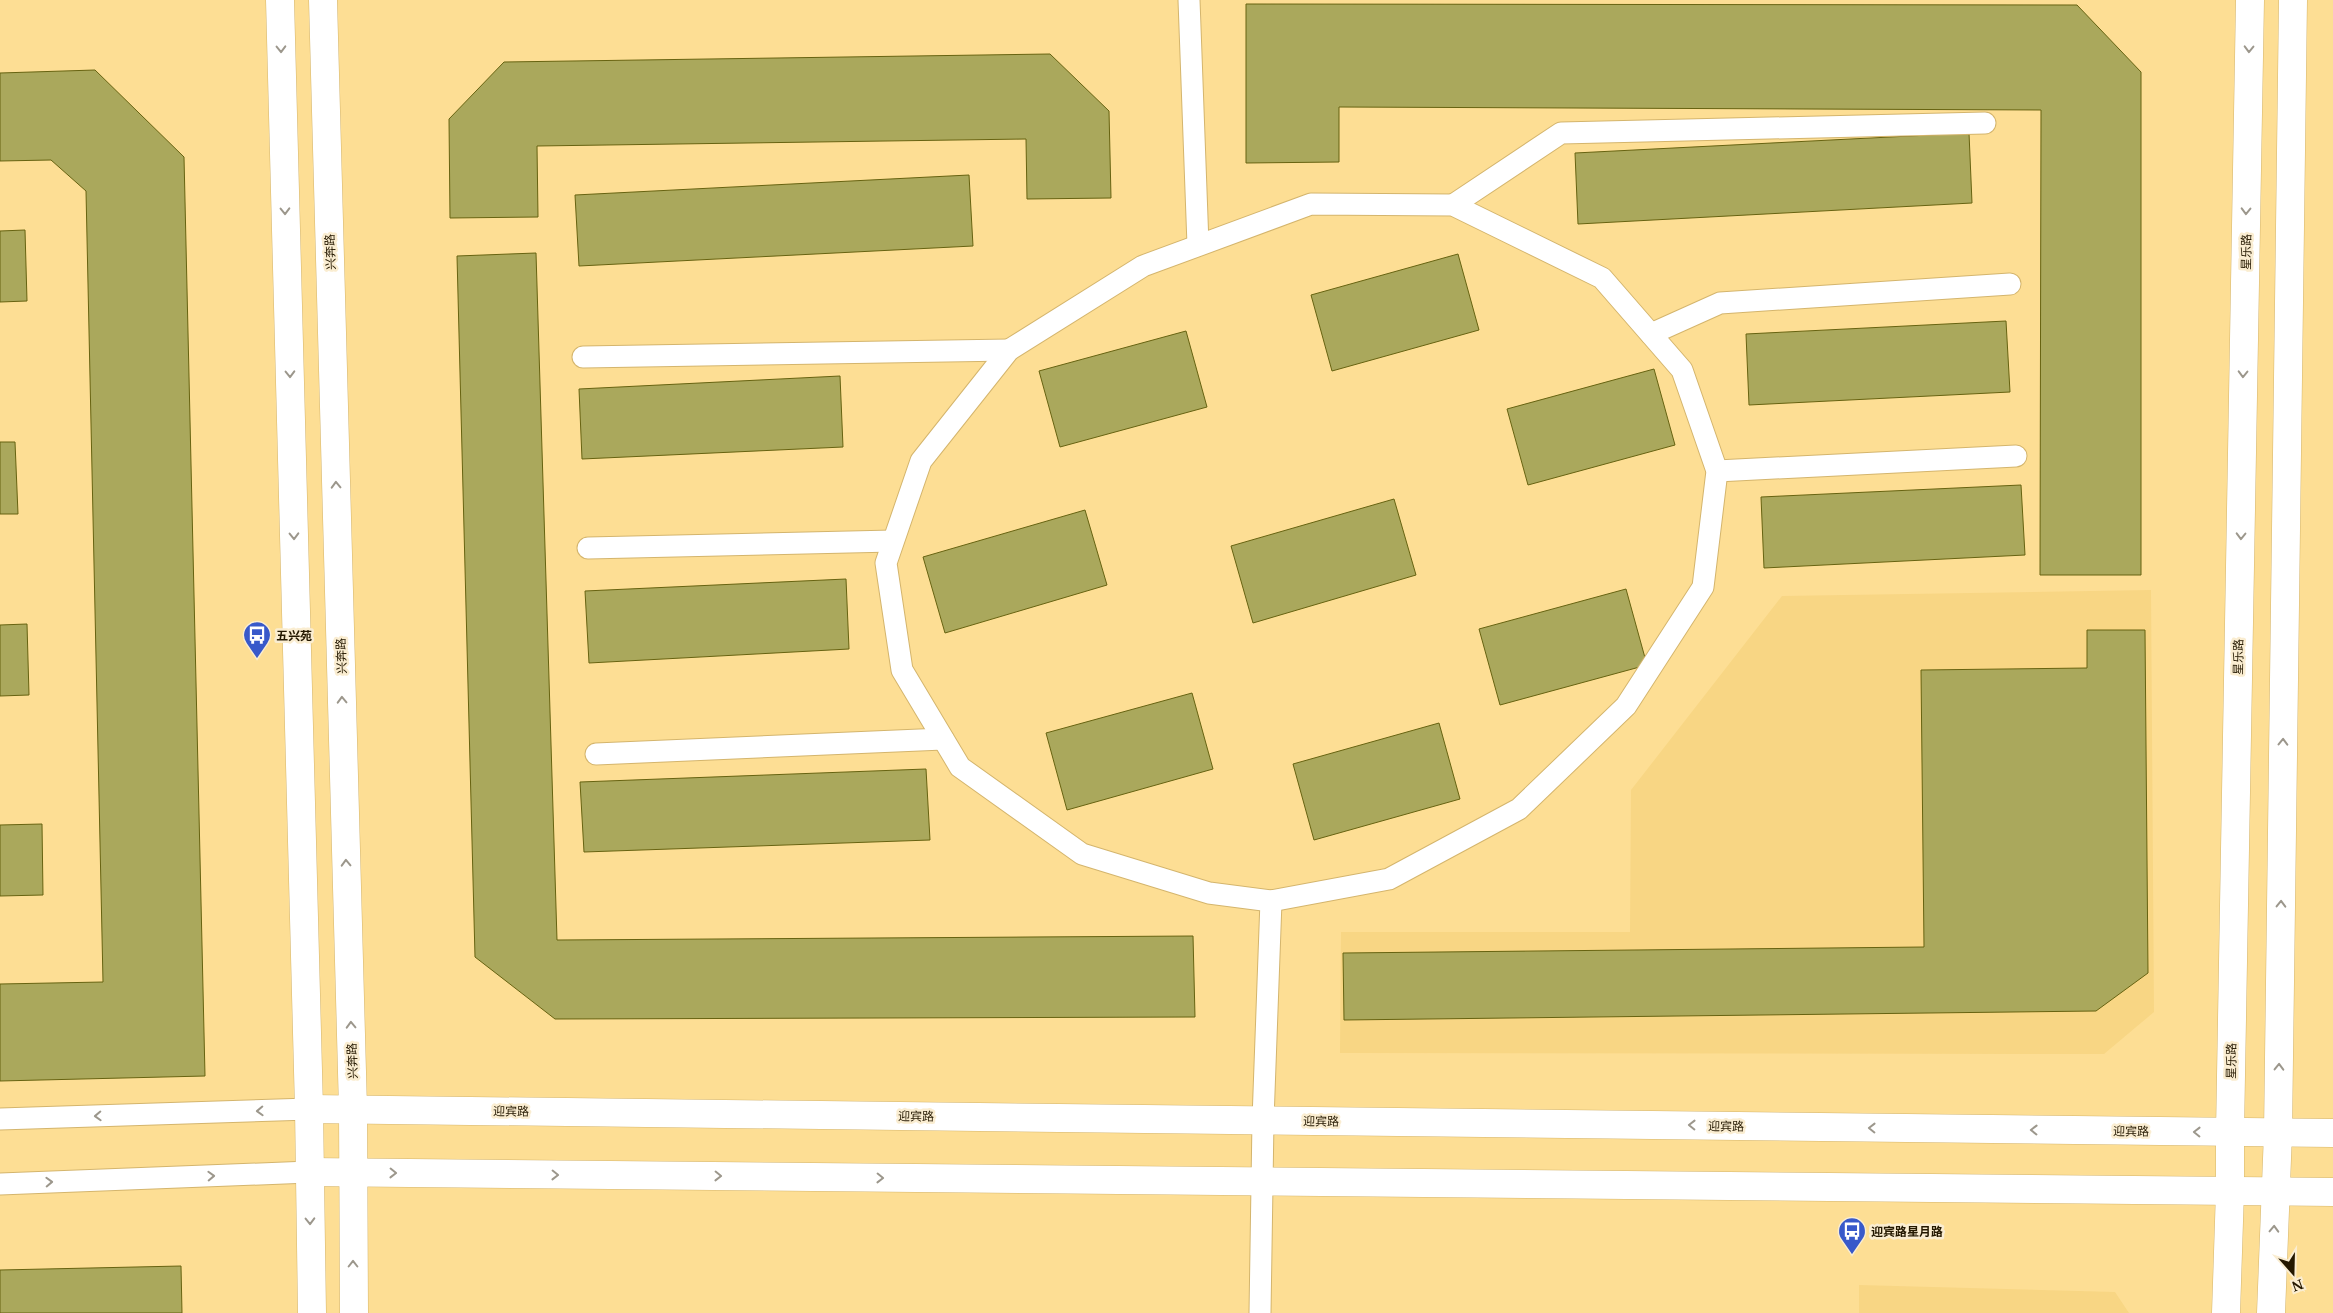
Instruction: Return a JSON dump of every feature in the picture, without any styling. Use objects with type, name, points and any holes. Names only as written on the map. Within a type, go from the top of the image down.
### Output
[{"type":"street","points":[[280,0],[309,1109],[312,1313]]},
{"type":"street","name":"兴奔路","points":[[323,0],[353,1109],[354,1313]]},
{"type":"street","name":"星乐路","points":[[2226,1313],[2230,1191],[2250,0]]},
{"type":"street","points":[[2270,1313],[2278,1132],[2293,0]]},
{"type":"street","name":"迎宾路","points":[[309,1109],[2333,1133]]},
{"type":"street","points":[[309,1172],[2333,1192]]},
{"type":"lane","points":[[1189,0],[1198,245]]},
{"type":"lane","points":[[1453,205],[1561,133],[1985,123]]},
{"type":"lane","points":[[1310,204],[1453,205],[1602,278],[1682,370],[1717,471],[1703,586],[1626,706],[1519,809],[1389,879],[1271,901],[1209,893],[1082,854],[960,767],[902,670],[886,563],[920,461],[1009,350],[1143,266],[1310,204]]},
{"type":"lane","points":[[1651,334],[1720,303],[2010,284]]},
{"type":"lane","points":[[583,357],[1009,350]]},
{"type":"lane","points":[[1717,471],[2016,456]]},
{"type":"lane","points":[[588,548],[893,541]]},
{"type":"lane","points":[[596,754],[943,739]]},
{"type":"lane","points":[[1260,1313],[1262,1120],[1271,901]]},
{"type":"lane","points":[[0,1119],[309,1109]]},
{"type":"lane","points":[[0,1184],[309,1172]]},
{"type":"shaded area","points":[[2151,590],[2154,1012],[2104,1054],[1340,1053],[1341,932],[1630,932],[1631,790],[1782,596]]},
{"type":"shaded area","points":[[1859,1285],[2115,1292],[2129,1313],[1859,1313]]},
{"type":"building","points":[[1246,4],[2077,5],[2141,72],[2141,575],[2040,575],[2041,110],[1339,107],[1339,162],[1246,163]]},
{"type":"building","points":[[1050,54],[1109,111],[1111,198],[1027,199],[1026,139],[537,146],[538,217],[450,218],[449,119],[504,62]]},
{"type":"building","points":[[95,70],[184,157],[205,1076],[0,1081],[0,984],[103,982],[86,191],[51,160],[0,161],[0,73]]},
{"type":"building","points":[[1969,133],[1972,203],[1578,224],[1575,153]]},
{"type":"building","points":[[969,175],[973,246],[579,266],[575,195]]},
{"type":"building","points":[[25,230],[27,301],[0,302],[0,231]]},
{"type":"building","points":[[536,253],[557,940],[1193,936],[1195,1017],[555,1019],[475,957],[457,256]]},
{"type":"building","points":[[1458,254],[1479,330],[1332,371],[1311,295]]},
{"type":"building","points":[[2006,321],[2010,392],[1749,405],[1746,334]]},
{"type":"building","points":[[1186,331],[1207,407],[1060,447],[1039,371]]},
{"type":"building","points":[[1654,369],[1675,445],[1528,485],[1507,409]]},
{"type":"building","points":[[840,376],[843,447],[582,459],[579,389]]},
{"type":"building","points":[[0,442],[15,442],[18,514],[0,514]]},
{"type":"building","points":[[2021,485],[2025,555],[1764,568],[1761,497]]},
{"type":"building","points":[[1394,499],[1416,575],[1253,623],[1231,546]]},
{"type":"building","points":[[1085,510],[1107,585],[945,633],[923,557]]},
{"type":"building","points":[[846,579],[849,649],[589,663],[585,591]]},
{"type":"building","points":[[1626,589],[1647,665],[1500,705],[1479,629]]},
{"type":"building","points":[[27,624],[29,695],[0,696],[0,625]]},
{"type":"building","points":[[2087,630],[2145,630],[2148,973],[2096,1011],[1344,1020],[1343,953],[1924,947],[1921,670],[2087,668]]},
{"type":"building","points":[[1192,693],[1213,769],[1067,810],[1046,733]]},
{"type":"building","points":[[1439,723],[1460,799],[1314,840],[1293,764]]},
{"type":"building","points":[[926,769],[930,840],[584,852],[580,782]]},
{"type":"building","points":[[42,824],[43,895],[0,896],[0,825]]},
{"type":"building","points":[[181,1266],[182,1313],[0,1313],[0,1270]]},
{"type":"place","name":"五兴苑","points":[[257,659]]},
{"type":"place","name":"迎宾路星月路","points":[[1852,1255]]}]
